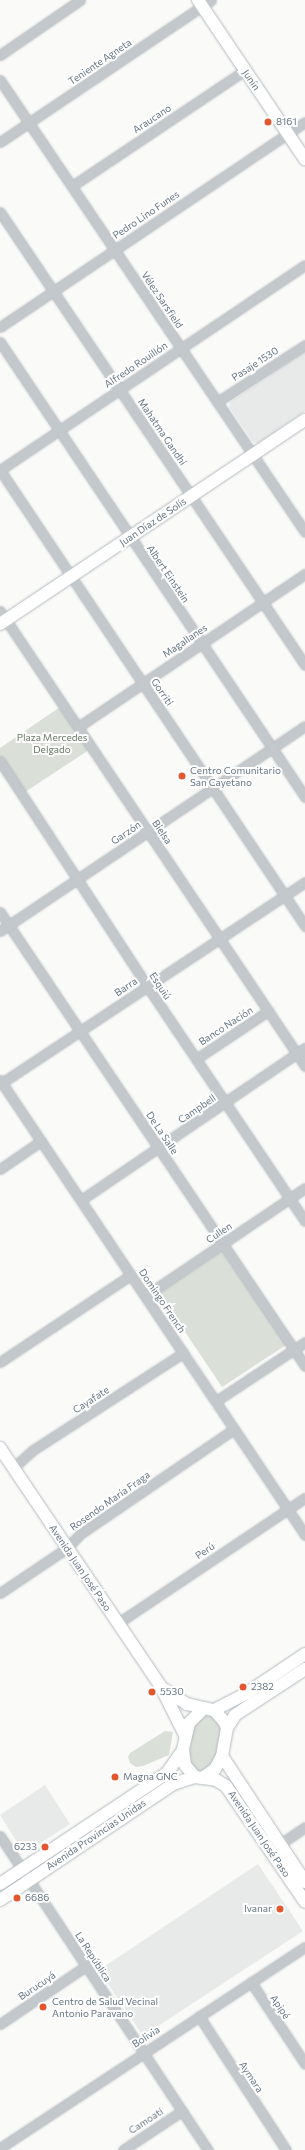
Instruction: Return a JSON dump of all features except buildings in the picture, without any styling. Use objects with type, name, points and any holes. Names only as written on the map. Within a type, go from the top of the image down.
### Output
[{"type":"main road","name":"Junín","points":[[204,2],[245,70],[305,159]]},
{"type":"main road","name":"Juan Díaz de Solís","points":[[2,618],[71,576],[305,420]]},
{"type":"main road","name":"Avenida Juan José Paso","points":[[0,1448],[161,1687],[185,1735]]},
{"type":"main road","points":[[305,1654],[247,1693],[209,1710],[189,1723],[182,1750],[185,1765],[200,1777],[215,1769],[222,1756],[227,1728],[235,1715],[305,1669]]},
{"type":"main road","name":"Avenida Juan José Paso","points":[[161,1687],[187,1704],[209,1710]]},
{"type":"main road","points":[[209,1710],[227,1728]]},
{"type":"main road","name":"Avenida Provincias Unidas","points":[[0,1884],[167,1773],[182,1750]]},
{"type":"main road","name":"Avenida Juan José Paso","points":[[222,1756],[305,1882]]},
{"type":"main road","name":"Avenida Juan José Paso","points":[[200,1777],[216,1780],[235,1797],[305,1902]]},
{"type":"main road","name":"Avenida Provincias Unidas","points":[[0,1900],[173,1784],[200,1777]]},
{"type":"street","points":[[0,55],[80,0]]},
{"type":"street","name":"Teniente Agneta","points":[[0,142],[204,2]]},
{"type":"street","name":"Araucano","points":[[72,186],[245,70]]},
{"type":"street","name":"Vélez Sarsfield","points":[[0,80],[304,529]]},
{"type":"street","name":"Pedro Lino Funes","points":[[0,327],[305,122]]},
{"type":"street","name":"Mahatma Gandhi","points":[[0,212],[305,664]]},
{"type":"street","name":"Alfredo Rouillón","points":[[0,470],[305,265]]},
{"type":"street","name":"Albert Einstein","points":[[0,342],[305,797]]},
{"type":"street","name":"Pasaje 1530","points":[[217,402],[305,345]]},
{"type":"street","name":"Gorriti","points":[[0,470],[305,926]]},
{"type":"street","name":"Magallanes","points":[[78,727],[305,574]]},
{"type":"street","name":"Bielsa","points":[[2,618],[78,727],[305,1066]]},
{"type":"street","name":"Garzón","points":[[0,931],[305,726]]},
{"type":"street","name":"Esquiú","points":[[0,761],[147,986],[305,1221]]},
{"type":"street","points":[[0,779],[8,774]]},
{"type":"street","name":"Barra","points":[[1,1082],[305,882]]},
{"type":"street","name":"De La Salle","points":[[0,912],[305,1366]]},
{"type":"street","name":"Banco Nación","points":[[196,1059],[268,1011]]},
{"type":"street","name":"Campbell","points":[[81,1200],[305,1048]]},
{"type":"street","name":"Domingo French","points":[[1,1082],[305,1535]]},
{"type":"street","points":[[0,1169],[41,1141]]},
{"type":"street","name":"Cullen","points":[[145,1296],[305,1188]]},
{"type":"street","points":[[0,1362],[131,1275]]},
{"type":"street","points":[[216,1401],[305,1342]]},
{"type":"street","name":"Cayafate","points":[[13,1468],[33,1450],[183,1353]]},
{"type":"street","name":"Rosendo María Fraga","points":[[0,1593],[67,1548],[80,1534],[234,1429]]},
{"type":"street","name":"Perú","points":[[118,1623],[305,1498]]},
{"type":"street","points":[[280,1844],[305,1828]]},
{"type":"street","name":"La República","points":[[0,1836],[208,2150]]},
{"type":"street","name":"Bolivia","points":[[0,2148],[142,2052],[305,1947]]},
{"type":"street","name":"Burucuyá","points":[[0,2024],[86,1966]]},
{"type":"street","name":"Apipé","points":[[250,1982],[305,2064]]},
{"type":"street","name":"Aymara","points":[[199,2016],[286,2150]]},
{"type":"street","name":"Camoatí","points":[[123,2150],[182,2111]]},
{"type":"shaded area","points":[[305,352],[305,411],[258,443],[253,442],[229,407],[230,402]]},
{"type":"shaded area","points":[[45,1785],[70,1824],[27,1852],[22,1850],[0,1815]]},
{"type":"shaded area","name":"Ivanar","points":[[258,1864],[303,1931],[143,2036],[99,1970]]},
{"type":"green space","name":"Plaza Mercedes Delgado","points":[[63,705],[92,748],[22,794],[0,761],[0,748]]},
{"type":"green space","points":[[222,1251],[286,1345],[222,1387],[159,1293]]},
{"type":"green space","points":[[205,1714],[212,1715],[222,1729],[218,1754],[211,1765],[202,1772],[197,1772],[188,1757],[189,1743],[194,1726]]},
{"type":"green space","points":[[165,1731],[173,1732],[169,1755],[143,1766],[136,1767],[130,1763],[128,1757],[130,1753]]},
{"type":"place","name":"8161","points":[[268,122]]},
{"type":"place","name":"Centro Comunitario San Cayetano","points":[[182,776]]},
{"type":"place","name":"2382","points":[[243,1687]]},
{"type":"place","name":"5530","points":[[152,1692]]},
{"type":"place","name":"Magna GNC","points":[[115,1777]]},
{"type":"place","name":"6233","points":[[45,1847]]},
{"type":"place","name":"6686","points":[[17,1898]]},
{"type":"place","name":"Ivanar","points":[[280,1909]]},
{"type":"place","name":"Centro de Salud Vecinal Antonio Paravano","points":[[43,2007]]}]
